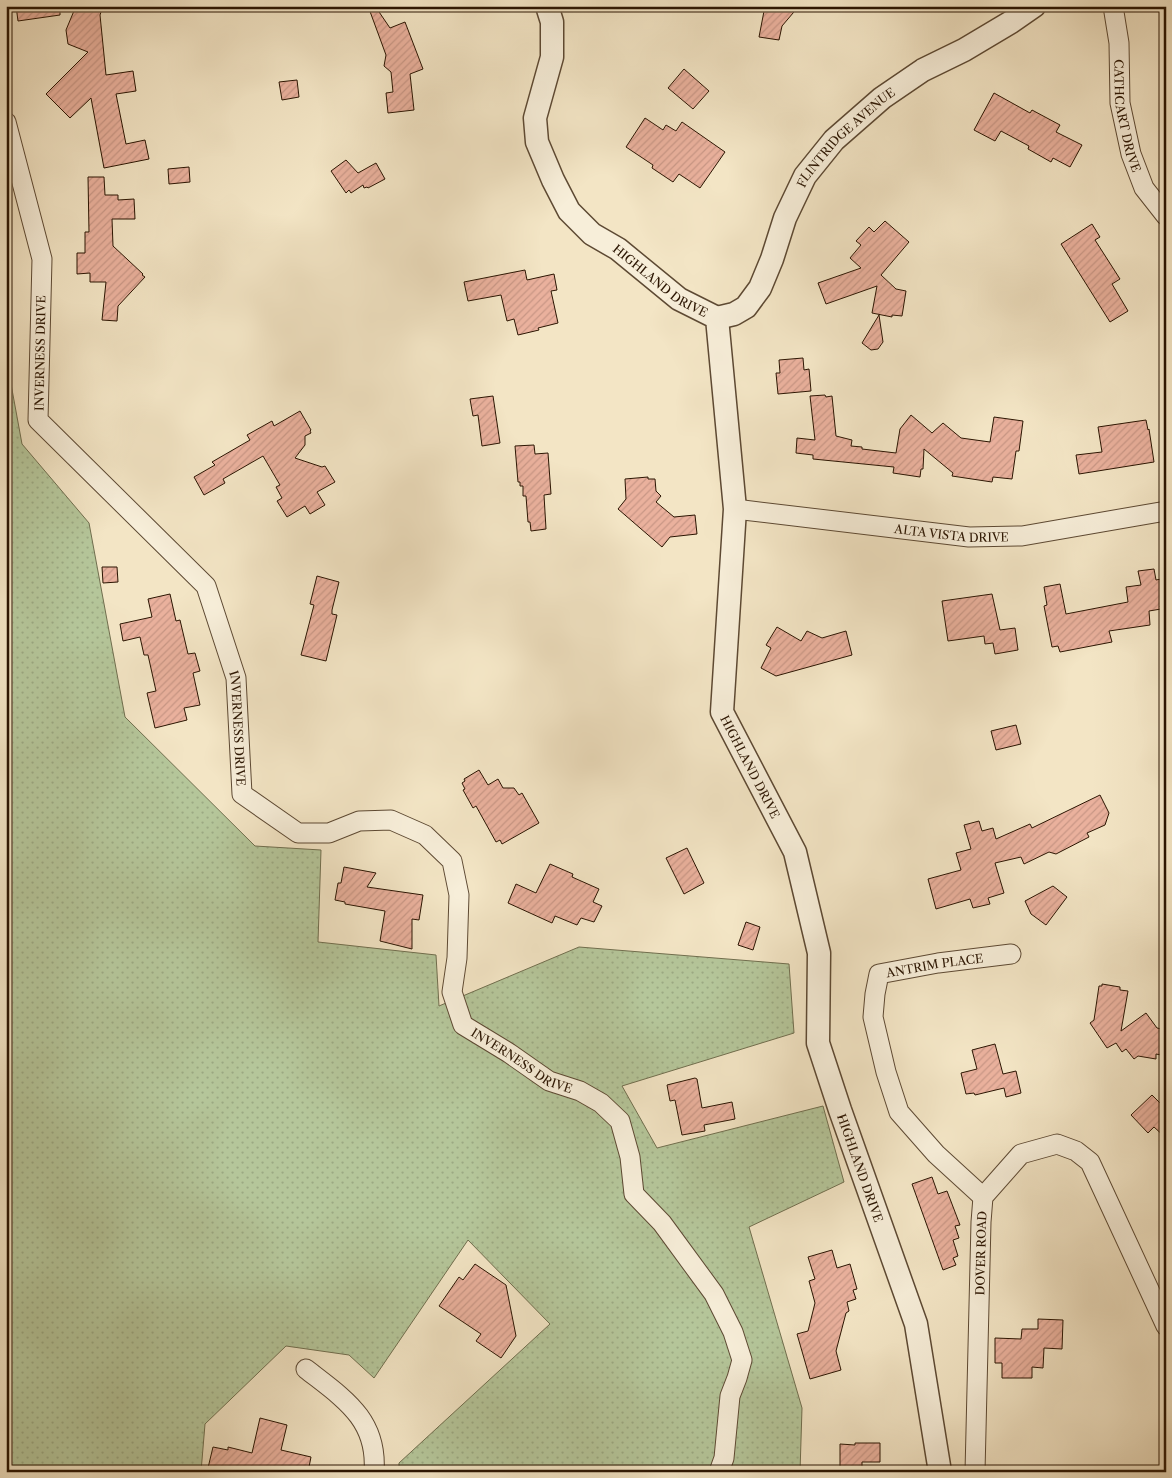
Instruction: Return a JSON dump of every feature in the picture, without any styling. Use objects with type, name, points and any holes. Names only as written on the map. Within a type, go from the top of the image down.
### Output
[{"type":"street","name":"HIGHLAND DRIVE","points":[[547,6],[552,22],[552,56],[535,118],[537,142],[569,211],[592,234],[618,249],[679,299],[717,318],[735,509],[722,712],[795,852],[819,953],[818,1043],[916,1324],[940,1472]]},
{"type":"street","name":"FLINTRIDGE AVENUE","points":[[717,318],[734,314],[746,307],[760,288],[772,259],[785,218],[805,176],[834,140],[882,98],[923,70],[964,50],[1034,6]]},
{"type":"street","name":"CATHCART DRIVE","points":[[1113,6],[1119,43],[1120,103],[1131,154],[1144,188],[1166,216]]},
{"type":"street","name":"INVERNESS DRIVE","points":[[6,122],[42,258],[38,420],[206,586],[236,678],[242,794],[298,833],[330,833],[359,821],[391,820],[425,835],[452,861],[459,895],[457,958],[452,992],[463,1025],[509,1053],[549,1081],[580,1091],[601,1103],[620,1121],[630,1157],[634,1194],[662,1223],[714,1294],[733,1332],[742,1360],[730,1396],[724,1458],[719,1472]]},
{"type":"street","name":"ALTA VISTA DRIVE","points":[[735,509],[969,537],[1022,536],[1166,511]]},
{"type":"street","name":"ANTRIM PLACE","points":[[984,1197],[936,1154],[899,1112],[886,1072],[873,1017],[875,994],[879,974],[938,963],[1011,954]]},
{"type":"street","name":"DOVER ROAD","points":[[975,1472],[981,1222],[984,1197],[1021,1154],[1057,1144],[1076,1151],[1090,1162],[1166,1326]]},
{"type":"street","points":[[306,1369],[349,1403],[368,1430],[376,1456],[374,1472]]},
{"type":"green space","points":[[11,384],[22,444],[89,523],[125,717],[255,846],[321,850],[318,942],[436,955],[439,1006],[579,947],[789,964],[794,1033],[622,1086],[657,1148],[823,1106],[844,1182],[749,1227],[802,1408],[800,1472],[399,1472],[399,1463],[550,1324],[468,1240],[374,1378],[349,1355],[286,1346],[205,1424],[201,1472],[6,1472],[6,385]]},
{"type":"building","points":[[16,6],[60,6],[60,15],[18,21]]},
{"type":"building","points":[[76,6],[103,6],[100,15],[106,75],[133,71],[136,91],[116,94],[126,144],[145,140],[149,159],[104,168],[91,98],[70,118],[46,94],[88,52],[68,44],[66,30]]},
{"type":"building","points":[[368,6],[375,6],[390,28],[405,22],[423,69],[410,74],[414,110],[388,113],[386,93],[393,92],[391,72],[384,66],[386,55]]},
{"type":"building","points":[[765,6],[799,6],[782,26],[779,40],[759,37]]},
{"type":"building","points":[[684,69],[709,91],[693,109],[668,88]]},
{"type":"building","points":[[297,80],[299,97],[282,100],[279,82]]},
{"type":"building","points":[[994,93],[1030,113],[1032,110],[1060,125],[1056,132],[1082,145],[1070,167],[1053,158],[1051,162],[1028,149],[1029,146],[1001,131],[995,141],[974,130]]},
{"type":"building","points":[[645,118],[663,130],[666,125],[676,131],[682,122],[725,152],[700,188],[679,174],[673,182],[652,168],[653,165],[626,147]]},
{"type":"building","points":[[346,160],[358,173],[376,163],[385,179],[368,188],[364,188],[363,185],[351,193],[349,190],[346,193],[331,171]]},
{"type":"building","points":[[189,167],[190,182],[169,184],[168,169]]},
{"type":"building","points":[[88,177],[104,177],[105,195],[118,195],[118,200],[134,199],[135,219],[112,219],[113,246],[145,277],[118,306],[117,321],[102,320],[106,282],[90,282],[90,273],[77,274],[77,253],[85,253],[85,232],[89,232]]},
{"type":"building","points":[[885,221],[909,242],[881,275],[896,289],[906,291],[902,316],[892,315],[892,317],[872,313],[877,286],[826,304],[818,283],[861,268],[850,258],[861,245],[856,241],[869,227],[874,232]]},
{"type":"building","points":[[1092,224],[1100,237],[1095,240],[1120,279],[1112,284],[1128,311],[1110,322],[1061,244]]},
{"type":"building","points":[[525,270],[527,280],[554,274],[557,290],[551,291],[558,323],[518,335],[514,319],[507,321],[501,295],[468,301],[464,282]]},
{"type":"building","points":[[879,315],[883,342],[878,349],[871,350],[862,343]]},
{"type":"building","points":[[803,358],[804,370],[809,369],[811,391],[778,394],[776,373],[780,373],[779,360]]},
{"type":"building","points":[[825,395],[826,397],[832,396],[836,436],[852,440],[851,446],[862,447],[862,449],[896,453],[900,429],[911,415],[932,433],[943,423],[961,438],[990,442],[994,417],[1023,421],[1019,451],[1016,451],[1012,479],[993,477],[992,482],[952,476],[953,473],[924,449],[923,469],[921,469],[920,477],[893,473],[894,467],[813,459],[813,455],[796,453],[797,438],[815,440],[810,396]]},
{"type":"building","points":[[493,396],[500,443],[482,446],[478,415],[473,416],[470,399]]},
{"type":"building","points":[[300,411],[311,433],[305,436],[305,445],[295,458],[322,467],[325,466],[335,482],[317,492],[325,505],[310,514],[305,506],[287,517],[277,501],[282,498],[276,487],[280,485],[263,456],[223,479],[225,483],[204,495],[194,477],[215,465],[212,462],[250,440],[247,435],[272,421],[274,426]]},
{"type":"building","points":[[1146,420],[1154,462],[1079,474],[1076,455],[1102,452],[1098,427]]},
{"type":"building","points":[[534,445],[535,454],[548,453],[551,494],[544,495],[546,529],[531,531],[530,522],[528,522],[526,496],[523,496],[523,486],[520,486],[520,482],[518,482],[515,446]]},
{"type":"building","points":[[648,477],[648,479],[655,479],[656,491],[661,496],[656,502],[674,517],[695,515],[697,534],[670,537],[662,547],[618,509],[626,499],[625,479]]},
{"type":"building","points":[[102,567],[117,567],[118,582],[103,583]]},
{"type":"building","points":[[1154,569],[1156,580],[1166,578],[1166,605],[1160,606],[1161,609],[1149,611],[1150,625],[1109,631],[1112,642],[1060,652],[1058,646],[1052,647],[1044,606],[1047,605],[1044,587],[1060,584],[1066,614],[1128,602],[1126,587],[1141,585],[1138,571]]},
{"type":"building","points":[[317,576],[339,582],[332,610],[332,614],[337,615],[326,661],[301,655],[314,605],[310,604]]},
{"type":"building","points":[[170,594],[176,621],[180,620],[188,654],[195,653],[200,671],[193,673],[200,705],[184,708],[187,720],[155,728],[147,693],[156,691],[148,655],[144,655],[140,637],[123,641],[120,624],[152,617],[148,599]]},
{"type":"building","points":[[992,594],[1000,630],[1015,628],[1018,650],[995,654],[993,643],[985,644],[984,636],[948,641],[942,601]]},
{"type":"building","points":[[777,627],[801,641],[807,631],[822,638],[846,631],[852,655],[776,676],[761,668],[771,648],[766,645]]},
{"type":"building","points":[[1016,725],[1021,744],[996,750],[991,731]]},
{"type":"building","points":[[479,770],[488,785],[498,779],[503,788],[514,788],[519,795],[522,793],[539,823],[502,844],[500,840],[496,842],[476,806],[473,808],[463,790],[465,789],[462,783],[465,781],[464,779]]},
{"type":"building","points":[[1100,795],[1109,813],[1105,825],[1087,833],[1089,837],[1056,854],[1049,852],[1024,864],[1021,857],[995,863],[1004,893],[988,898],[990,904],[973,908],[970,899],[936,909],[928,879],[961,870],[956,853],[971,849],[964,825],[979,821],[982,831],[993,828],[996,839],[1030,824],[1032,828]]},
{"type":"building","points":[[687,848],[704,883],[684,894],[666,858]]},
{"type":"building","points":[[550,864],[573,874],[572,877],[599,889],[593,902],[602,906],[594,922],[581,918],[577,925],[555,916],[552,923],[508,903],[516,884],[536,893]]},
{"type":"building","points":[[344,867],[376,873],[367,887],[423,895],[419,920],[412,919],[412,949],[380,941],[385,911],[345,904],[345,902],[335,900],[338,883],[341,883]]},
{"type":"building","points":[[1053,886],[1067,897],[1046,925],[1031,914],[1025,901]]},
{"type":"building","points":[[746,922],[760,927],[753,950],[738,945]]},
{"type":"building","points":[[1102,984],[1120,987],[1120,990],[1128,991],[1121,1031],[1146,1013],[1157,1028],[1166,1030],[1166,1056],[1156,1054],[1156,1059],[1138,1056],[1134,1059],[1126,1049],[1122,1052],[1116,1043],[1107,1048],[1090,1023],[1094,1020],[1099,986],[1102,986]]},
{"type":"building","points":[[995,1044],[1003,1074],[1016,1071],[1021,1093],[1006,1097],[1004,1088],[975,1095],[974,1093],[966,1094],[961,1073],[977,1069],[972,1050]]},
{"type":"building","points":[[697,1079],[702,1108],[732,1102],[735,1119],[704,1125],[705,1131],[682,1135],[675,1100],[670,1101],[667,1085]]},
{"type":"building","points":[[1152,1095],[1166,1109],[1166,1138],[1154,1127],[1148,1133],[1131,1115]]},
{"type":"building","points":[[932,1177],[938,1194],[947,1191],[960,1225],[955,1226],[959,1238],[953,1240],[958,1256],[953,1258],[956,1265],[943,1270],[912,1184]]},
{"type":"building","points":[[832,1250],[837,1268],[850,1264],[857,1289],[853,1290],[856,1299],[847,1302],[849,1311],[846,1313],[836,1351],[841,1370],[810,1379],[797,1334],[808,1331],[815,1303],[809,1281],[815,1279],[808,1257]]},
{"type":"building","points":[[475,1264],[506,1285],[516,1336],[501,1358],[476,1341],[481,1334],[439,1306],[459,1277],[463,1280]]},
{"type":"building","points":[[1038,1319],[1063,1320],[1062,1349],[1044,1348],[1043,1368],[1032,1367],[1032,1378],[1002,1378],[1002,1363],[995,1363],[995,1338],[1021,1339],[1022,1329],[1038,1329]]},
{"type":"building","points":[[260,1418],[287,1425],[281,1450],[311,1457],[308,1472],[207,1472],[213,1447],[228,1450],[228,1447],[252,1453]]},
{"type":"building","points":[[855,1443],[880,1443],[880,1462],[862,1462],[862,1472],[840,1472],[840,1444],[855,1445]]}]
